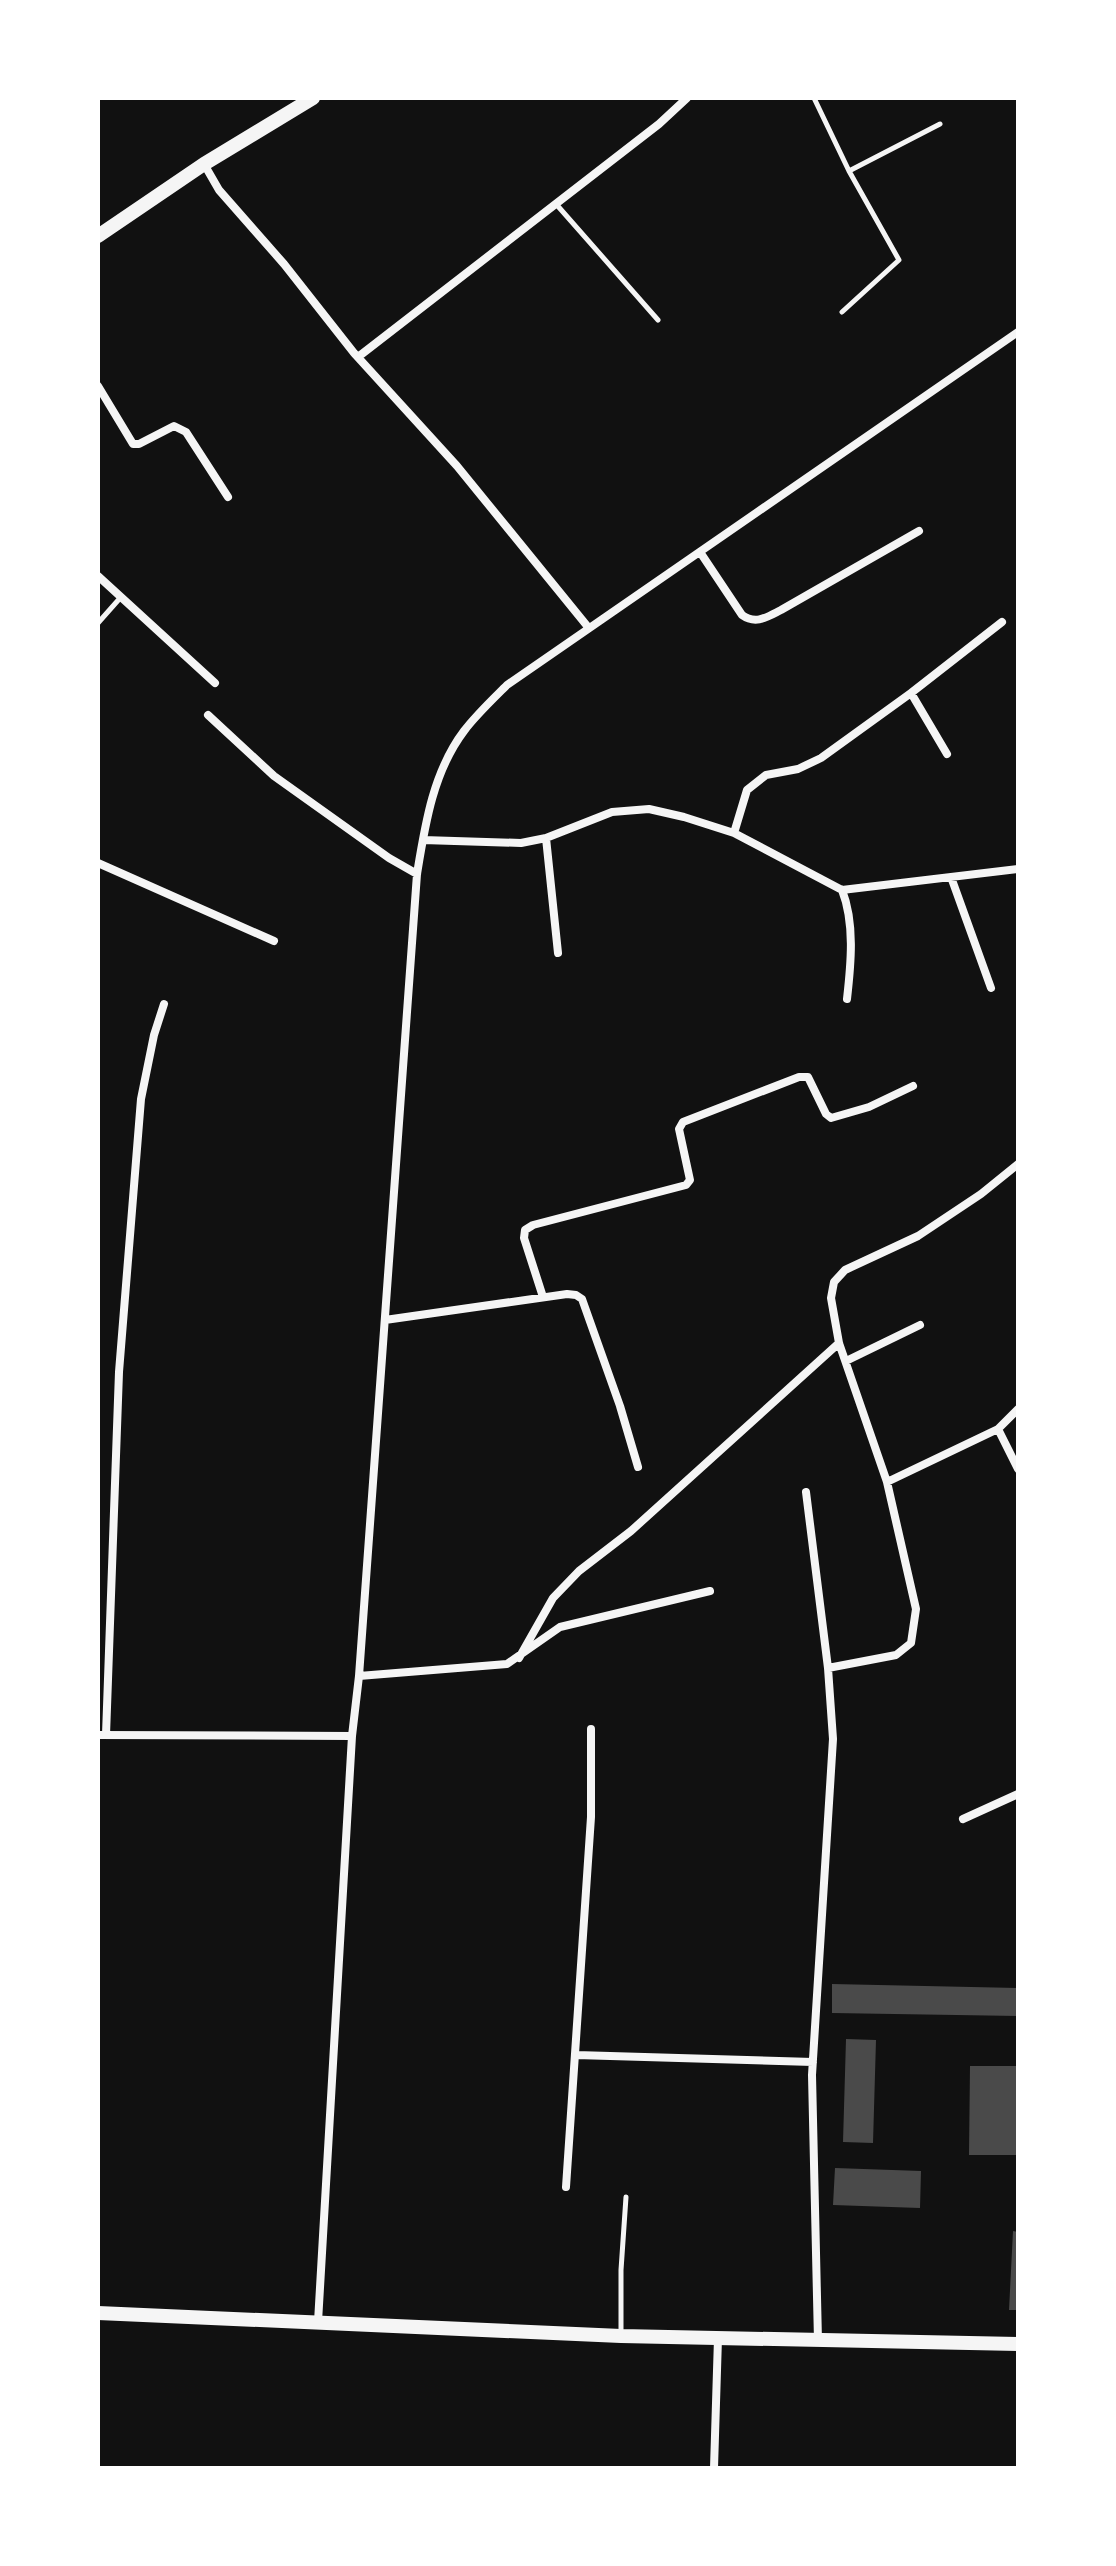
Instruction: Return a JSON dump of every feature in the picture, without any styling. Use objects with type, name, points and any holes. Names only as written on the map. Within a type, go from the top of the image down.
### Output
[{"type":"street","points":[[98,236],[204,164],[313,98]]},
{"type":"street","points":[[358,357],[659,124],[687,98]]},
{"type":"street","points":[[204,164],[219,190],[284,264],[358,357],[457,466],[588,627]]},
{"type":"street","points":[[318,2322],[352,1736],[359,1676],[417,874],[434,793],[448,757],[463,732],[507,685],[756,510],[1018,332]]},
{"type":"street","points":[[98,386],[133,444],[139,444],[174,426],[186,432],[228,497]]},
{"type":"street","points":[[700,552],[742,615],[750,621],[781,610],[919,531]]},
{"type":"street","points":[[98,576],[215,683]]},
{"type":"street","points":[[734,833],[747,790],[766,775],[798,769],[821,758],[1002,622]]},
{"type":"street","points":[[911,693],[947,754]]},
{"type":"street","points":[[208,715],[274,776],[389,858],[417,874]]},
{"type":"street","points":[[423,840],[503,844],[546,838],[612,812],[649,809],[734,833],[842,890],[1018,869]]},
{"type":"street","points":[[546,838],[558,953]]},
{"type":"street","points":[[98,863],[274,941]]},
{"type":"street","points":[[951,877],[991,988]]},
{"type":"street","points":[[842,890],[850,933],[847,999]]},
{"type":"street","points":[[164,1004],[154,1035],[141,1099],[119,1372],[102,1735],[352,1736]]},
{"type":"street","points":[[543,1297],[524,1238],[525,1230],[533,1225],[686,1185],[690,1180],[679,1129],[683,1122],[799,1077],[808,1077],[826,1114],[831,1118],[869,1107],[913,1086]]},
{"type":"street","points":[[828,1668],[896,1655],[911,1643],[916,1609],[887,1482],[839,1343],[831,1298],[834,1282],[845,1270],[918,1236],[981,1194],[1018,1164]]},
{"type":"street","points":[[385,1320],[576,1295],[582,1299],[638,1467]]},
{"type":"street","points":[[846,1361],[920,1325]]},
{"type":"street","points":[[519,1658],[553,1598],[579,1571],[631,1531],[839,1343]]},
{"type":"street","points":[[887,1482],[998,1429],[1018,1409]]},
{"type":"street","points":[[998,1429],[1018,1469]]},
{"type":"street","points":[[806,1492],[828,1668],[833,1739],[813,2062],[818,2341]]},
{"type":"street","points":[[359,1676],[494,1667],[519,1658],[560,1627],[710,1591]]},
{"type":"street","points":[[566,2187],[591,1817],[591,1729]]},
{"type":"street","points":[[963,1819],[1018,1794]]},
{"type":"street","points":[[576,2055],[813,2062]]},
{"type":"street","points":[[98,2313],[621,2336],[1018,2344]]},
{"type":"street","points":[[714,2468],[718,2338]]},
{"type":"lane","points":[[814,98],[849,171],[899,260],[842,312]]},
{"type":"lane","points":[[849,171],[940,124]]},
{"type":"lane","points":[[556,204],[658,320]]},
{"type":"lane","points":[[98,623],[121,597]]},
{"type":"lane","points":[[621,2336],[626,2197]]},
{"type":"building","points":[[832,1984],[1018,1988],[1018,2016],[832,2013]]},
{"type":"building","points":[[846,2039],[876,2040],[873,2143],[843,2142]]},
{"type":"building","points":[[970,2066],[1018,2066],[1018,2155],[969,2155]]},
{"type":"building","points":[[835,2168],[921,2171],[920,2208],[833,2205]]},
{"type":"building","points":[[1013,2231],[1018,2232],[1018,2310],[1009,2310]]}]
